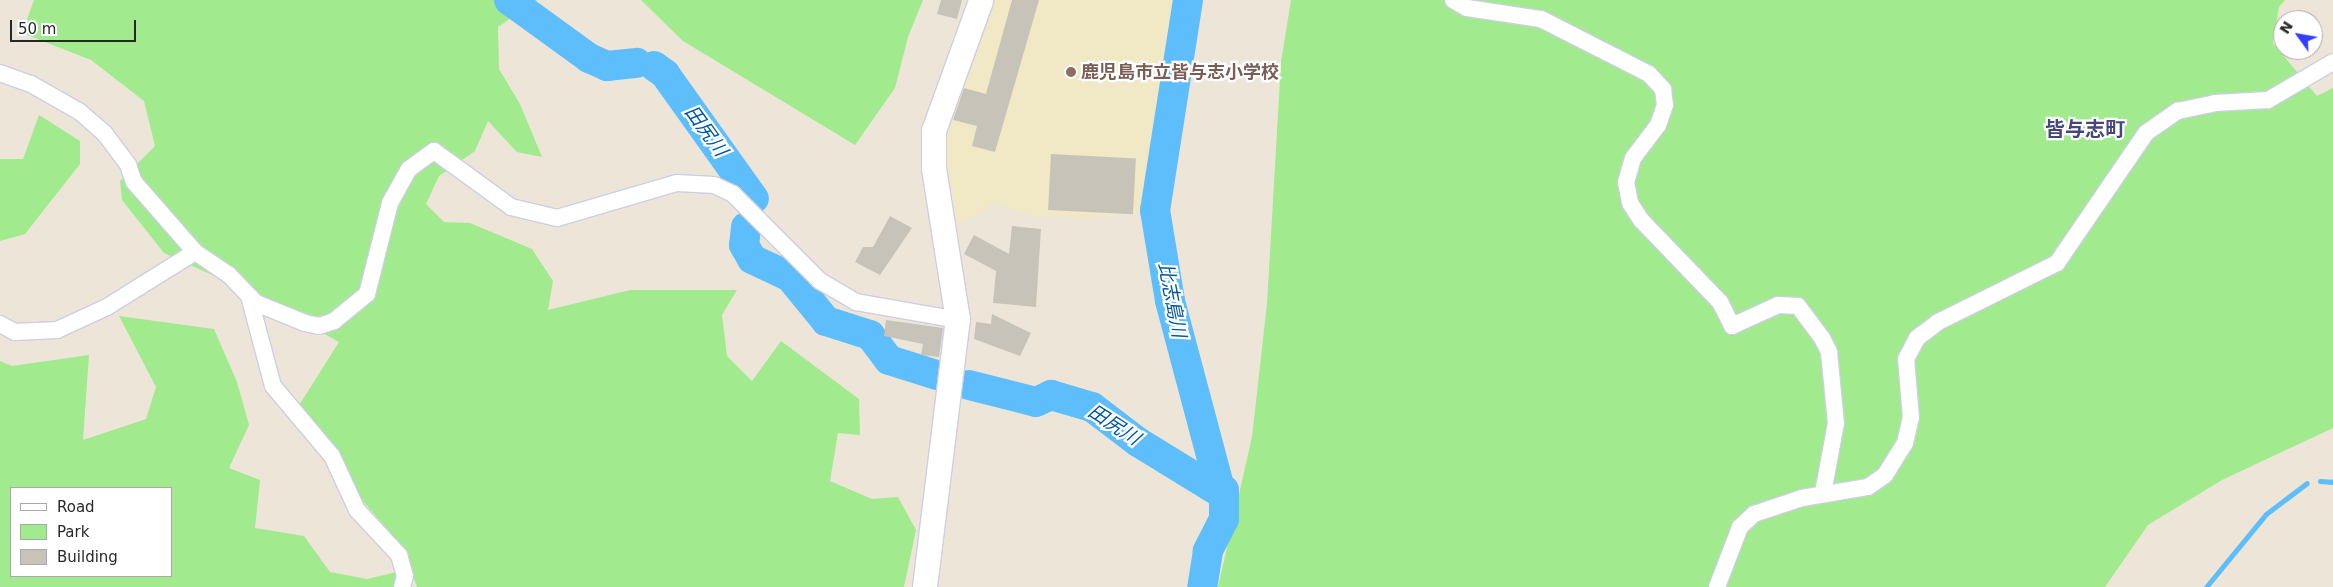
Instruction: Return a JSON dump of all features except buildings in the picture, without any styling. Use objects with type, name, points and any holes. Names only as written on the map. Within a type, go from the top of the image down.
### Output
[{"type":"street","points":[[925,587],[958,320],[934,169],[934,131],[981,0]]},
{"type":"street","points":[[1453,0],[1467,8],[1541,19],[1649,74],[1663,89],[1665,104],[1658,125],[1633,158],[1626,182],[1630,202],[1641,220],[1720,302],[1732,326],[1778,306],[1798,306],[1822,338],[1829,352],[1836,423],[1823,494]]},
{"type":"street","points":[[1717,587],[1744,521],[1774,504],[1868,487],[1893,466],[1912,418],[1906,359],[1917,338],[1938,322],[2057,263],[2146,133],[2178,111],[2215,102],[2268,100],[2333,62]]},
{"type":"street","points":[[0,73],[31,84],[80,112],[105,134],[128,165],[134,182],[195,252],[256,303],[305,323],[319,326],[334,321],[367,294],[390,204],[409,169],[434,151],[511,207],[557,218],[677,183],[714,185],[733,194],[820,281],[856,302],[958,320]]},
{"type":"street","points":[[0,324],[15,332],[58,330],[107,307],[195,252]]},
{"type":"street","points":[[249,296],[273,386],[332,456],[357,510],[398,555],[405,576],[402,587]]},
{"type":"shaded area","name":"鹿児島市立皆与志小学校","points":[[989,0],[1188,0],[1152,212],[1080,218],[1031,215],[991,201],[988,209],[959,223],[954,218],[943,143]]},
{"type":"green space","points":[[34,0],[537,0],[498,27],[499,69],[520,104],[542,157],[517,152],[488,121],[475,151],[439,176],[426,204],[444,222],[470,223],[532,249],[553,281],[548,310],[630,290],[737,290],[722,315],[727,356],[752,381],[781,341],[859,399],[860,435],[838,433],[830,481],[872,499],[898,497],[916,530],[904,587],[417,587],[401,545],[291,418],[339,342],[245,290],[164,253],[122,200],[120,181],[155,146],[144,101],[91,60],[22,33]]},
{"type":"green space","points":[[641,0],[923,0],[908,37],[895,88],[855,145],[683,41]]},
{"type":"green space","points":[[1291,0],[2285,0],[2278,10],[2273,10],[2273,60],[2287,60],[2317,96],[2333,88],[2333,428],[2222,480],[2148,525],[2105,587],[1218,587],[1252,437],[1267,304],[1281,62]]},
{"type":"green space","points":[[39,115],[80,141],[80,164],[25,234],[0,241],[0,159],[23,159]]},
{"type":"green space","points":[[119,316],[214,329],[237,382],[249,425],[229,468],[260,480],[255,528],[304,536],[330,572],[367,579],[397,572],[393,587],[0,587],[0,361],[12,366],[89,355],[83,440],[146,419],[156,387]]},
{"type":"waterway","name":"田尻川","points":[[509,0],[589,58],[607,66],[637,63]]},
{"type":"waterway","name":"比志島川","points":[[1188,0],[1155,210],[1170,301],[1221,493]]},
{"type":"waterway","name":"田尻川","points":[[654,66],[665,74],[754,199]]},
{"type":"waterway","name":"田尻川","points":[[746,227],[744,245],[752,259],[790,277],[826,321],[870,335],[889,360],[937,375]]},
{"type":"waterway","name":"田尻川","points":[[969,385],[1036,402],[1051,395],[1092,407],[1138,442],[1221,493],[1224,490],[1224,519],[1208,551],[1202,587]]},
{"type":"waterway","points":[[2320,481],[2333,482]]},
{"type":"waterway","points":[[2206,587],[2266,514],[2307,483]]},
{"type":"place","name":"鹿児島市立皆与志小学校","points":[[1071,72]]},
{"type":"district","name":"皆与志町","points":[[2085,129]]}]
